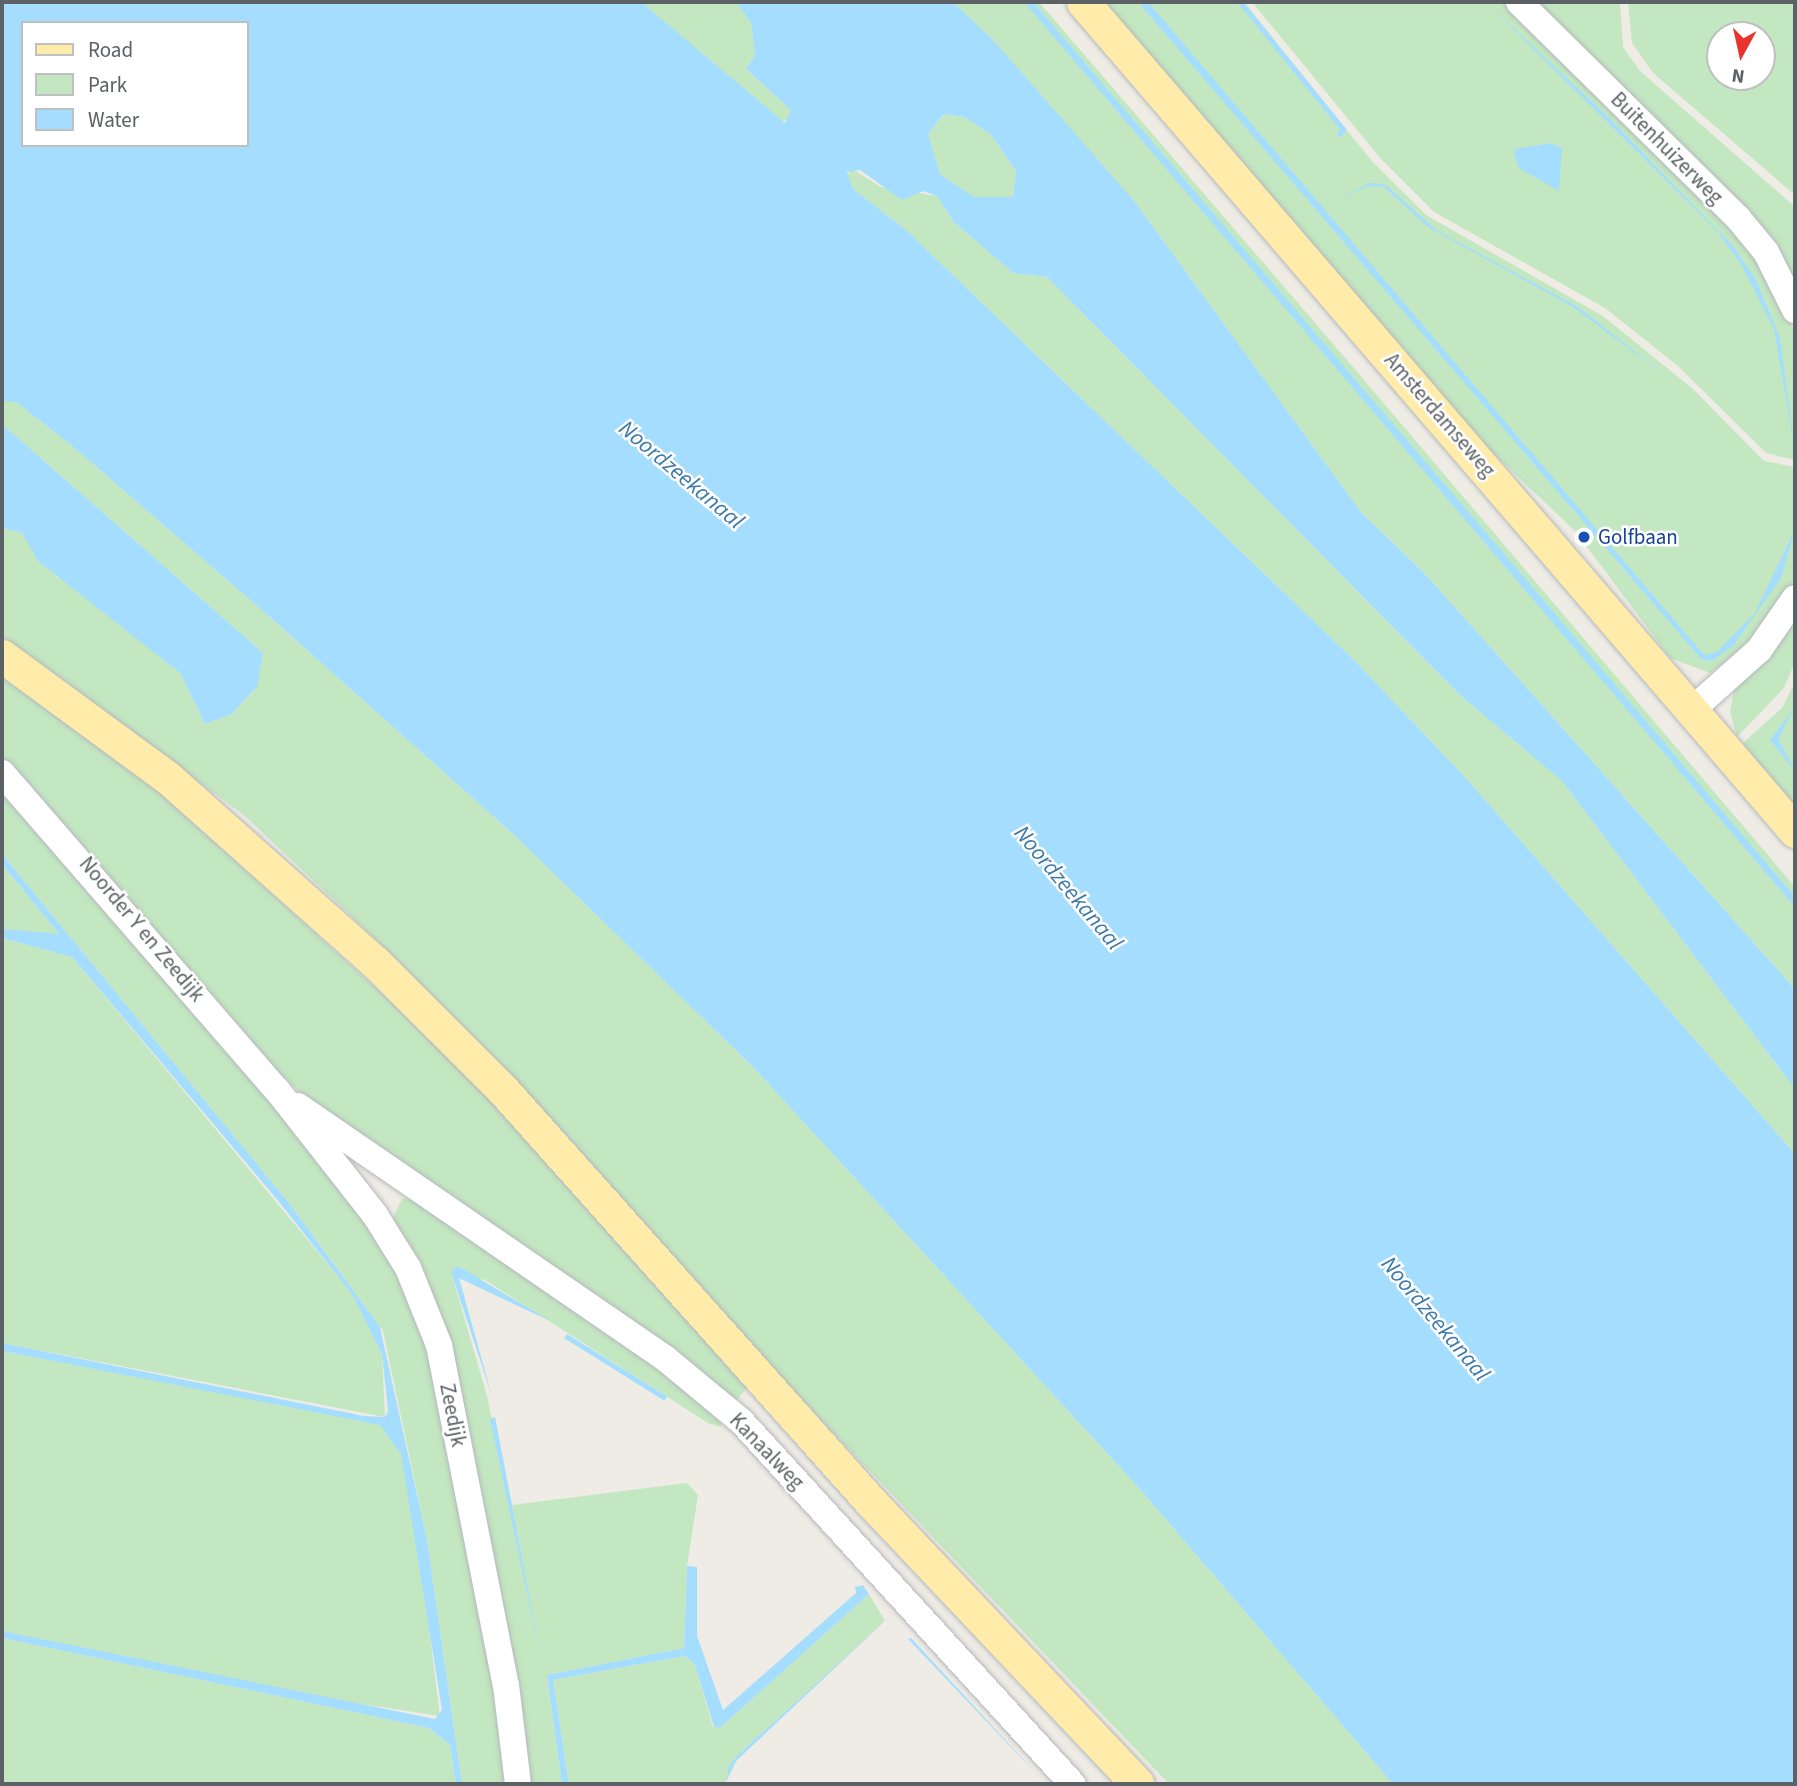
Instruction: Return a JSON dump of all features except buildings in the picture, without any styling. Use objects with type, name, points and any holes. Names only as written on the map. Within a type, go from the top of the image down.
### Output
[{"type":"main road","name":"Amsterdamseweg","points":[[1083,2],[1693,709],[1795,831]]},
{"type":"main road","points":[[2,656],[167,778],[376,962],[503,1090],[871,1502],[1138,1784]]},
{"type":"street","name":"Buitenhuizerweg","points":[[1519,2],[1754,235],[1795,310]]},
{"type":"street","points":[[1693,709],[1759,650],[1795,598]]},
{"type":"street","name":"Noorder Y en Zeedijk","points":[[2,773],[277,1090]]},
{"type":"street","name":"Kanaalweg","points":[[277,1090],[404,1183],[666,1359],[741,1421],[1073,1784]]},
{"type":"street","name":"Zeedijk","points":[[277,1090],[375,1215],[408,1268],[439,1345],[506,1685],[518,1784]]},
{"type":"street","points":[[375,1215],[404,1183]]},
{"type":"green space","points":[[641,2],[736,2],[751,23],[755,55],[746,69],[791,110],[791,119],[779,122]]},
{"type":"green space","points":[[953,2],[1039,2],[1347,360],[1795,887],[1795,989],[1427,576],[1361,512],[1135,202]]},
{"type":"green space","points":[[1096,2],[1244,2],[1371,160],[1426,215],[1603,316],[1693,389],[1764,461],[1795,467],[1795,582],[1763,633],[1710,673],[1670,658],[1575,531],[1481,442]]},
{"type":"green space","points":[[1252,2],[1509,2],[1738,228],[1780,293],[1795,334],[1795,460],[1766,453],[1678,366],[1605,308],[1434,212],[1382,160]]},
{"type":"green space","points":[[1530,2],[1620,2],[1623,47],[1640,71],[1795,207],[1795,290]]},
{"type":"green space","points":[[1628,2],[1795,2],[1795,195],[1653,73],[1632,43]]},
{"type":"green space","points":[[944,114],[965,117],[991,135],[1016,171],[1013,197],[974,197],[940,174],[928,134]]},
{"type":"green space","points":[[852,169],[881,187],[937,196],[953,221],[1013,273],[1047,277],[1462,697],[1562,781],[1795,1089],[1795,1154],[1465,777],[1353,659],[907,231],[852,188],[846,177]]},
{"type":"green space","points":[[2,391],[71,445],[271,618],[513,834],[754,1068],[1138,1487],[1393,1784],[1169,1784],[712,1306],[404,966],[245,816],[2,636],[2,528],[22,533],[57,577],[70,581],[180,673],[205,724],[232,714],[253,692],[263,653],[2,424],[2,401],[14,401]]},
{"type":"green space","points":[[1795,614],[1795,662],[1784,688],[1737,737],[1730,712],[1734,690]]},
{"type":"green space","points":[[2,667],[82,722],[444,1050],[752,1382],[731,1407],[323,1113],[270,1065],[2,765]]},
{"type":"green space","points":[[1795,682],[1795,808],[1743,743],[1782,708]]},
{"type":"green space","points":[[2,785],[162,963],[366,1221],[409,1287],[442,1387],[510,1784],[462,1784],[427,1540],[383,1331],[289,1203],[2,854]]},
{"type":"green space","points":[[2,864],[59,934],[58,938],[2,929]]},
{"type":"green space","points":[[2,938],[72,957],[352,1293],[382,1354],[385,1417],[2,1343]]},
{"type":"green space","points":[[415,1198],[679,1377],[723,1416],[721,1427],[708,1423],[485,1280],[451,1272],[487,1396],[542,1663],[512,1505],[687,1483],[698,1495],[687,1566],[684,1648],[547,1675],[562,1784],[525,1784],[459,1405],[391,1222],[402,1199]]},
{"type":"green space","points":[[2,1351],[380,1424],[401,1454],[416,1524],[440,1716],[282,1692],[2,1631]]},
{"type":"green space","points":[[869,1594],[885,1621],[741,1752],[725,1784],[569,1784],[553,1680],[685,1656],[695,1665],[713,1727],[721,1727]]},
{"type":"green space","points":[[2,1638],[429,1728],[450,1745],[456,1784],[2,1784]]},
{"type":"water","name":"Noordzeekanaal","points":[[2,2],[641,2],[785,123],[791,110],[746,69],[755,55],[751,23],[736,2],[953,2],[993,40],[1135,202],[1361,512],[1427,576],[1795,989],[1795,1089],[1562,781],[1462,697],[1047,277],[1013,273],[953,221],[937,196],[923,191],[902,200],[860,170],[847,172],[852,188],[907,231],[1353,659],[1465,777],[1795,1154],[1795,1784],[1393,1784],[1138,1487],[754,1068],[513,834],[271,618],[71,445],[16,402],[2,401]],"holes":[[[944,114],[965,117],[991,135],[1016,171],[1013,197],[974,197],[940,174],[928,134]]]},
{"type":"water","points":[[1024,2],[1033,2],[1517,569],[1795,897],[1795,907]]},
{"type":"water","points":[[1138,2],[1148,2],[1704,655],[1717,652],[1755,613],[1795,529],[1781,578],[1733,646],[1712,661],[1701,659]]},
{"type":"water","points":[[1486,2],[1606,115],[1733,246],[1756,280],[1780,338],[1795,452],[1774,329],[1742,266],[1717,231]]},
{"type":"water","points":[[1550,143],[1562,148],[1559,191],[1519,168],[1514,155],[1515,149]]},
{"type":"water","points":[[1370,183],[1386,185],[1436,230],[1578,307],[1670,379],[1573,307],[1428,227],[1384,187],[1368,186],[1333,202]]},
{"type":"water","points":[[2,424],[263,653],[257,687],[232,714],[205,724],[180,673],[38,561],[22,533],[2,528]]},
{"type":"water","points":[[1795,707],[1778,739],[1795,771],[1770,740]]},
{"type":"water","points":[[2,854],[289,1203],[380,1327],[427,1540],[462,1784],[456,1784],[450,1745],[429,1728],[2,1638],[2,1631],[435,1719],[442,1710],[401,1454],[380,1425],[2,1351],[2,1343],[364,1416],[385,1417],[388,1411],[382,1354],[352,1294],[275,1197],[72,957],[2,938],[2,929],[59,934],[2,864]]},
{"type":"water","points":[[458,1266],[552,1322],[459,1278],[492,1396],[451,1272]]},
{"type":"water","points":[[567,1334],[667,1397],[664,1401],[564,1338]]},
{"type":"water","points":[[495,1417],[512,1505],[542,1663],[490,1419]]},
{"type":"water","points":[[687,1566],[697,1567],[697,1636],[723,1710],[856,1593],[855,1587],[863,1585],[869,1594],[721,1727],[714,1727],[695,1665],[685,1656],[553,1680],[569,1784],[562,1784],[547,1675],[684,1648]]},
{"type":"water","points":[[885,1621],[735,1762],[725,1784],[730,1764],[741,1752]]},
{"type":"water","points":[[911,1638],[1046,1784],[908,1639]]},
{"type":"waterway","points":[[1240,2],[1343,129],[1339,134]]},
{"type":"place","name":"Golfbaan","points":[[1584,537]]}]
